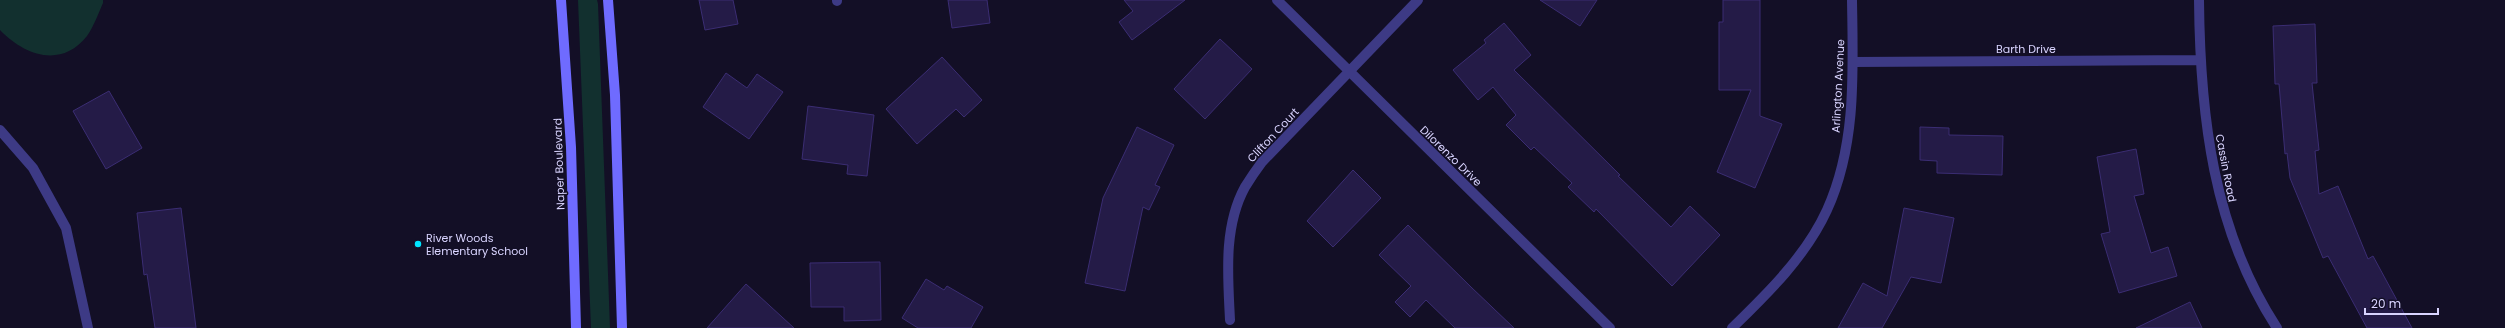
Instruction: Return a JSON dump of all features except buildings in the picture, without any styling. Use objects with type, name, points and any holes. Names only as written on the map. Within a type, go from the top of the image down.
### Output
[{"type":"main road","name":"Naper Boulevard","points":[[561,0],[571,140],[576,328]]},
{"type":"main road","points":[[608,0],[615,95],[622,328]]},
{"type":"street","name":"Dilorenzo Drive","points":[[1276,0],[1610,328]]},
{"type":"street","name":"Clifton Court","points":[[1230,320],[1228,273],[1229,245],[1233,218],[1244,188],[1262,162],[1418,0]]},
{"type":"street","name":"Arlington Avenue","points":[[1732,328],[1776,284],[1804,249],[1826,211],[1838,182],[1846,148],[1851,111],[1853,62],[1852,0]]},
{"type":"street","name":"Cassin Road","points":[[2199,0],[2200,60],[2211,156],[2223,211],[2245,267],[2278,328]]},
{"type":"street","name":"Barth Drive","points":[[1853,62],[2200,60]]},
{"type":"street","points":[[0,130],[32,168],[66,228],[88,328]]},
{"type":"green space","points":[[0,0],[103,0],[103,3],[87,36],[77,46],[66,52],[54,55],[43,55],[31,52],[20,46],[0,30]]},
{"type":"green space","points":[[578,0],[597,0],[598,4],[610,328],[591,328]]},
{"type":"place","name":"River Woods Elementary School","points":[[418,244]]}]
